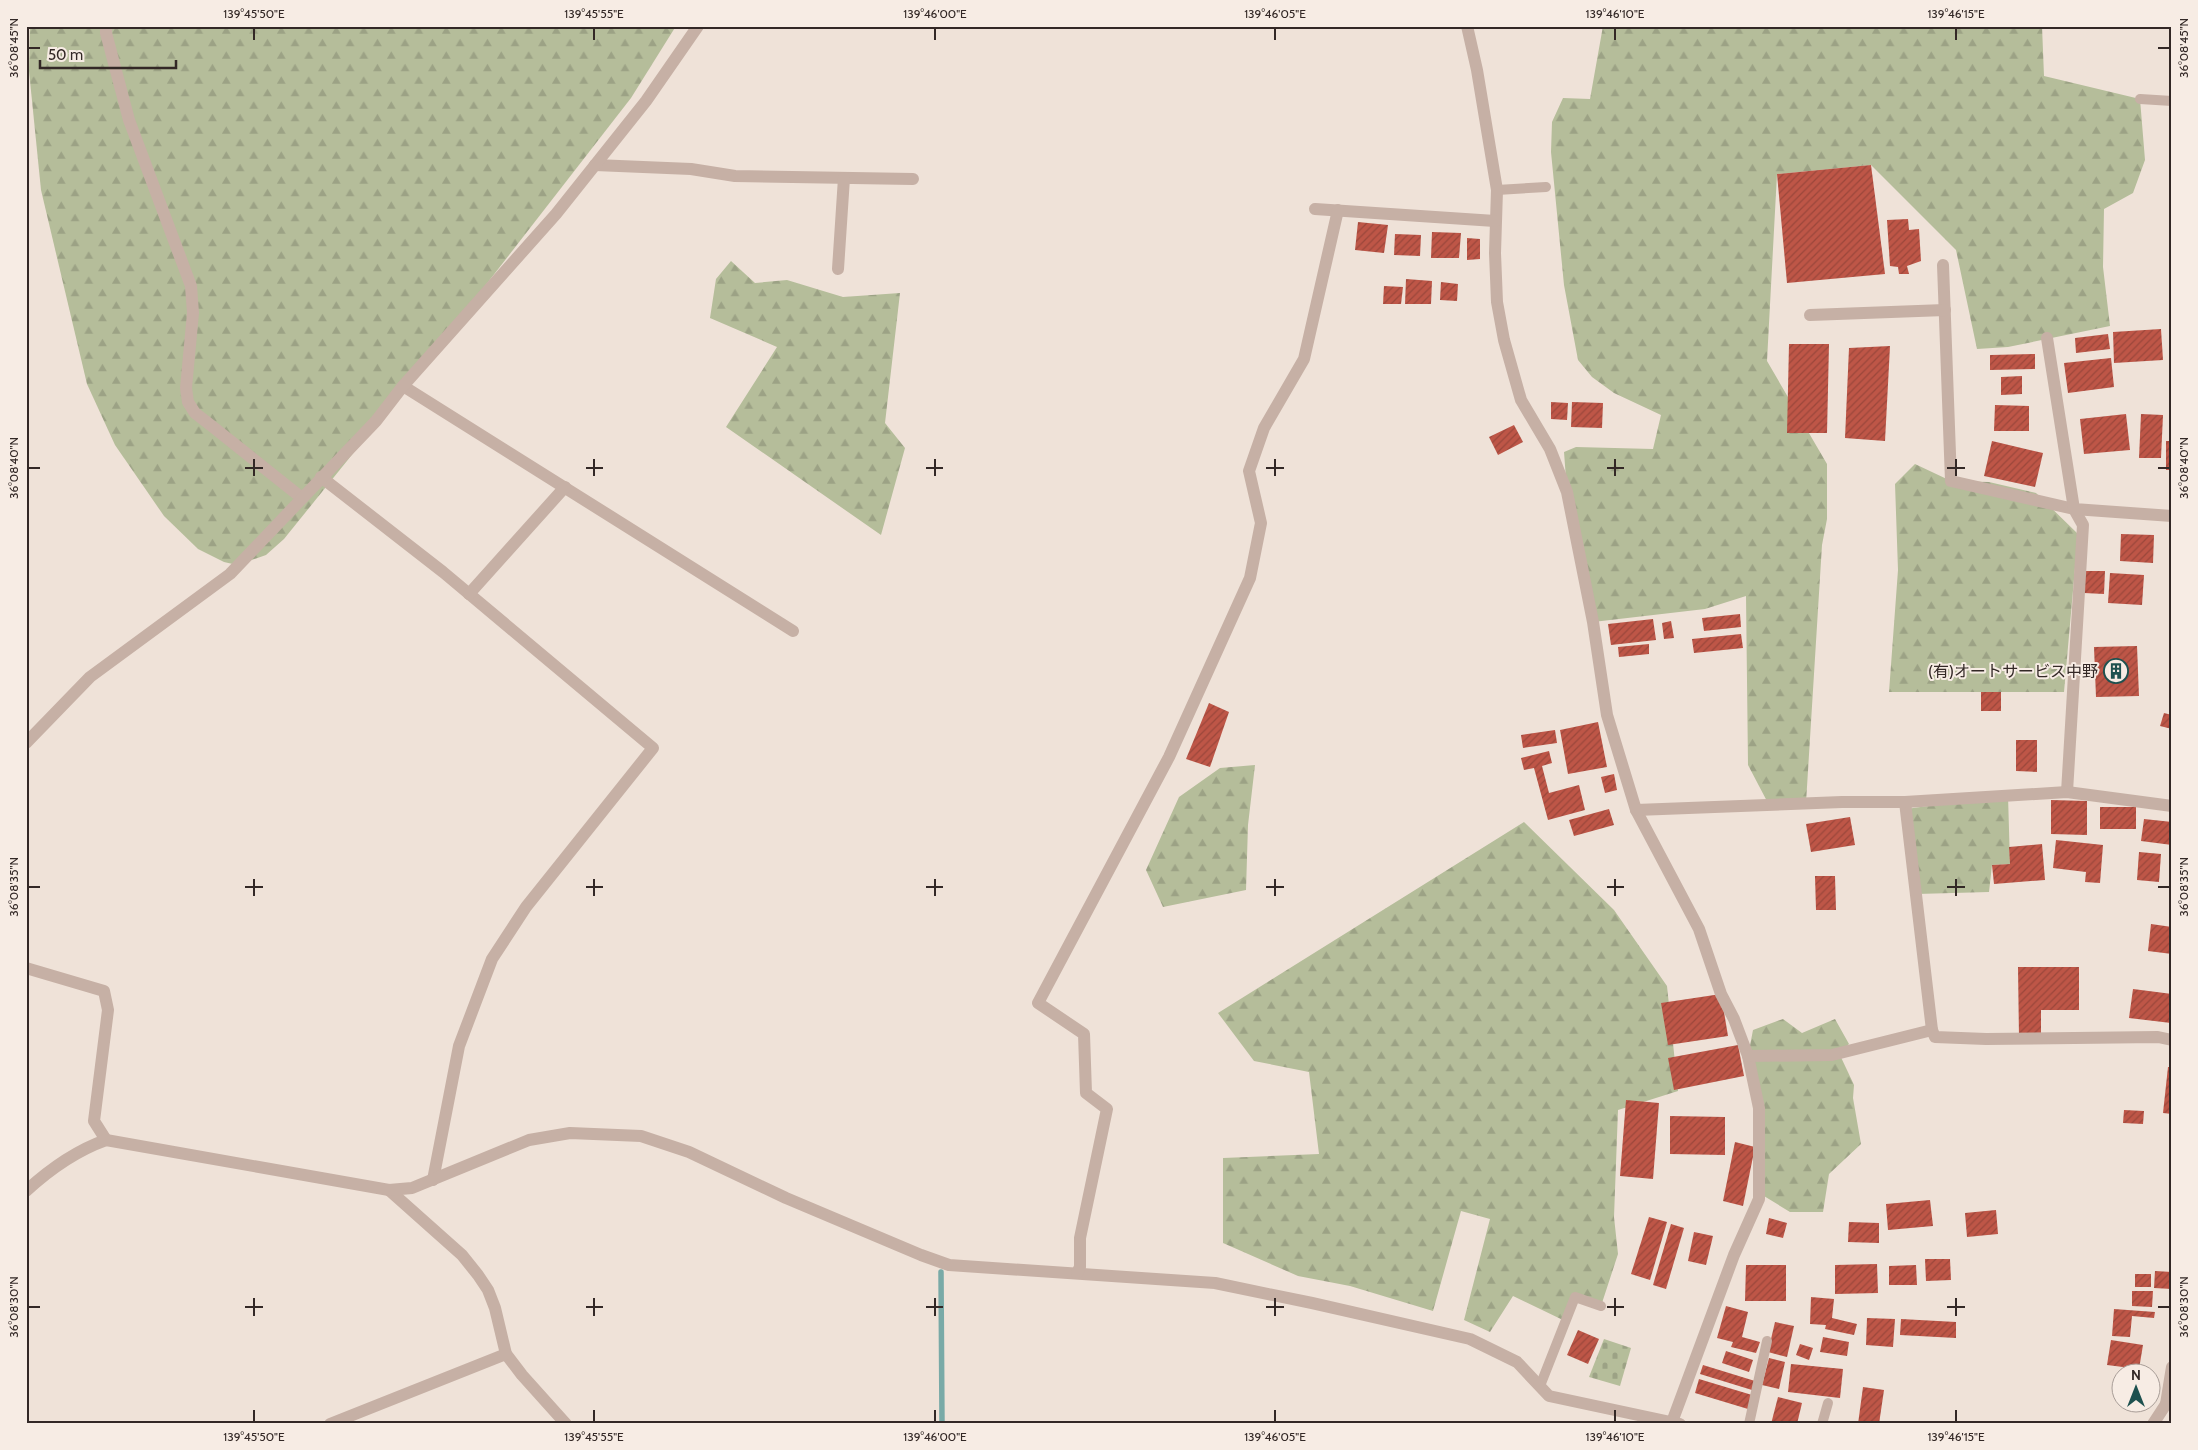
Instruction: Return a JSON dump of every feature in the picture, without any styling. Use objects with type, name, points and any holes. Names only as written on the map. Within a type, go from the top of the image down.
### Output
[{"type":"street","points":[[106,26],[106,33],[129,120],[191,286],[193,313],[186,388],[188,402],[196,413],[302,498]]},
{"type":"street","points":[[26,743],[90,678],[230,574],[376,421],[403,386],[556,214],[646,101],[698,26]]},
{"type":"street","points":[[26,1191],[49,1170],[85,1147],[106,1140],[389,1190],[412,1188],[529,1140],[570,1133],[641,1136],[689,1152],[795,1202],[921,1256],[949,1265],[1215,1283],[1470,1339],[1517,1362],[1549,1396],[1620,1418],[1676,1423],[1734,1256],[1759,1199],[1759,1108],[1748,1056],[1734,1019],[1721,994],[1699,930],[1636,810],[1608,715],[1593,622],[1567,492],[1550,449],[1521,400],[1504,340],[1497,302],[1495,221],[1497,190],[1477,70],[1467,26]]},
{"type":"street","points":[[595,165],[692,169],[735,176],[913,179]]},
{"type":"street","points":[[838,269],[844,178]]},
{"type":"street","points":[[1315,209],[1495,221]]},
{"type":"street","points":[[1077,1273],[1080,1267],[1080,1238],[1107,1109],[1086,1093],[1084,1034],[1038,1004],[1169,757],[1250,578],[1261,522],[1250,471],[1264,428],[1304,359],[1338,210]]},
{"type":"street","points":[[1943,265],[1950,481],[2074,509],[2172,516]]},
{"type":"street","points":[[1810,315],[1945,310]]},
{"type":"street","points":[[2047,338],[2074,509],[2083,525],[2067,792]]},
{"type":"street","points":[[403,386],[793,631]]},
{"type":"street","points":[[321,478],[469,594],[653,748],[526,907],[492,959],[459,1046],[433,1180]]},
{"type":"street","points":[[469,594],[564,488]]},
{"type":"street","points":[[1636,810],[1842,802],[1906,802],[2067,792],[2172,806]]},
{"type":"street","points":[[1906,802],[1932,1030],[1935,1037],[2158,1037],[2172,1040]]},
{"type":"street","points":[[26,968],[104,991],[108,1010],[94,1121],[106,1140]]},
{"type":"street","points":[[1748,1056],[1832,1055],[1932,1030]]},
{"type":"street","points":[[389,1190],[462,1256],[478,1275],[488,1290],[495,1308],[506,1354],[522,1375],[566,1424]]},
{"type":"street","points":[[330,1424],[506,1354]]},
{"type":"street","points":[[2153,1424],[2169,1400],[2172,1367]]},
{"type":"lane","points":[[2140,99],[2172,101]]},
{"type":"lane","points":[[1497,190],[1546,186]]},
{"type":"lane","points":[[1540,1386],[1575,1297],[1601,1306]]},
{"type":"lane","points":[[1749,1424],[1767,1341]]},
{"type":"lane","points":[[1822,1424],[1828,1403]]},
{"type":"green space","points":[[30,26],[676,26],[631,98],[405,389],[284,539],[266,555],[237,565],[224,562],[198,549],[164,516],[115,445],[87,384],[41,190],[29,71]]},
{"type":"green space","points":[[1603,26],[2042,26],[2044,76],[2140,99],[2145,160],[2133,193],[2104,209],[2103,267],[2110,326],[2008,347],[1977,349],[1956,250],[1871,165],[1777,174],[1767,361],[1827,464],[1827,519],[1822,545],[1806,803],[1769,805],[1748,765],[1746,596],[1705,609],[1593,622],[1567,492],[1564,452],[1576,447],[1653,449],[1661,415],[1614,393],[1592,377],[1578,360],[1564,285],[1551,152],[1552,122],[1563,98],[1590,99]]},
{"type":"green space","points":[[731,261],[755,283],[787,280],[843,297],[900,293],[885,423],[905,448],[881,535],[726,427],[777,347],[710,318],[716,279]]},
{"type":"green space","points":[[1915,464],[1951,481],[1989,482],[2036,493],[2078,534],[2064,692],[1889,692],[1898,570],[1895,484]]},
{"type":"green space","points":[[1255,765],[1248,825],[1246,890],[1163,907],[1146,870],[1179,797],[1220,768]]},
{"type":"green space","points":[[2008,795],[2010,864],[1992,865],[1989,892],[1917,894],[1906,809]]},
{"type":"green space","points":[[1524,822],[1614,910],[1667,986],[1678,1091],[1618,1110],[1614,1217],[1618,1254],[1601,1306],[1575,1297],[1565,1321],[1513,1296],[1490,1332],[1464,1320],[1490,1219],[1461,1211],[1433,1311],[1350,1286],[1298,1276],[1223,1243],[1223,1158],[1319,1154],[1309,1072],[1254,1061],[1218,1013]]},
{"type":"green space","points":[[1783,1019],[1802,1033],[1835,1019],[1849,1044],[1839,1053],[1854,1085],[1853,1098],[1861,1144],[1829,1174],[1823,1212],[1790,1212],[1759,1193],[1759,1108],[1748,1056],[1753,1030]]},
{"type":"green space","points":[[1604,1339],[1631,1348],[1620,1386],[1589,1377]]},
{"type":"building","points":[[1871,165],[1885,274],[1787,283],[1777,174]]},
{"type":"building","points":[[1908,219],[1909,230],[1919,229],[1921,261],[1907,266],[1909,274],[1899,274],[1898,267],[1890,266],[1887,220]]},
{"type":"building","points":[[1358,222],[1388,225],[1384,253],[1355,250]]},
{"type":"building","points":[[1432,232],[1461,233],[1459,258],[1431,258]]},
{"type":"building","points":[[1395,234],[1421,235],[1420,256],[1394,255]]},
{"type":"building","points":[[1467,238],[1480,239],[1480,259],[1467,260]]},
{"type":"building","points":[[1406,279],[1432,281],[1431,304],[1405,304]]},
{"type":"building","points":[[1441,282],[1458,284],[1457,301],[1440,300]]},
{"type":"building","points":[[1384,286],[1403,287],[1401,304],[1383,304]]},
{"type":"building","points":[[2161,329],[2163,360],[2114,363],[2113,332]]},
{"type":"building","points":[[2108,334],[2110,349],[2076,353],[2075,338]]},
{"type":"building","points":[[1789,344],[1829,344],[1827,433],[1787,433]]},
{"type":"building","points":[[1890,346],[1885,441],[1845,438],[1849,348]]},
{"type":"building","points":[[2035,354],[2035,369],[1990,370],[1990,355]]},
{"type":"building","points":[[2111,358],[2114,387],[2068,393],[2064,363]]},
{"type":"building","points":[[2022,376],[2022,394],[2001,395],[2001,377]]},
{"type":"building","points":[[1551,402],[1568,403],[1567,420],[1551,419]]},
{"type":"building","points":[[1572,402],[1603,403],[1602,428],[1571,427]]},
{"type":"building","points":[[1995,405],[2029,406],[2029,431],[1994,431]]},
{"type":"building","points":[[2126,414],[2130,450],[2084,454],[2080,419]]},
{"type":"building","points":[[2141,414],[2163,415],[2161,458],[2139,458]]},
{"type":"building","points":[[1514,425],[1523,442],[1498,455],[1489,437]]},
{"type":"building","points":[[1992,441],[2043,453],[2035,487],[1984,476]]},
{"type":"building","points":[[2166,441],[2172,441],[2172,470],[2166,470]]},
{"type":"building","points":[[2121,534],[2154,535],[2153,563],[2120,561]]},
{"type":"building","points":[[2085,571],[2105,571],[2104,594],[2084,593]]},
{"type":"building","points":[[2110,573],[2144,575],[2142,605],[2108,603]]},
{"type":"building","points":[[1740,614],[1741,627],[1704,631],[1702,618]]},
{"type":"building","points":[[1653,619],[1656,640],[1611,645],[1608,624]]},
{"type":"building","points":[[1671,621],[1674,638],[1664,639],[1662,623]]},
{"type":"building","points":[[1741,634],[1743,648],[1694,653],[1692,639]]},
{"type":"building","points":[[1649,644],[1649,654],[1619,657],[1618,647]]},
{"type":"building","name":"(有)オートサービス中野","points":[[2137,646],[2139,696],[2096,697],[2094,647]]},
{"type":"building","points":[[1981,692],[2001,692],[2001,711],[1981,711]]},
{"type":"building","points":[[1209,703],[1229,712],[1210,767],[1186,759]]},
{"type":"building","points":[[2164,713],[2172,715],[2172,729],[2160,726]]},
{"type":"building","points":[[1598,722],[1607,767],[1568,774],[1560,730]]},
{"type":"building","points":[[1555,730],[1557,743],[1523,748],[1521,735]]},
{"type":"building","points":[[2016,740],[2037,740],[2037,772],[2016,771]]},
{"type":"building","points":[[1549,751],[1552,763],[1542,766],[1549,793],[1579,785],[1585,810],[1548,820],[1534,768],[1524,770],[1521,758]]},
{"type":"building","points":[[1614,774],[1617,790],[1605,793],[1601,777]]},
{"type":"building","points":[[2051,800],[2087,801],[2087,835],[2051,834]]},
{"type":"building","points":[[2100,807],[2136,807],[2136,829],[2100,829]]},
{"type":"building","points":[[1609,809],[1614,825],[1574,836],[1569,820]]},
{"type":"building","points":[[1850,817],[1855,845],[1811,852],[1806,824]]},
{"type":"building","points":[[2144,819],[2172,822],[2172,845],[2141,841]]},
{"type":"building","points":[[2056,840],[2103,845],[2100,883],[2085,882],[2086,872],[2053,868]]},
{"type":"building","points":[[2042,844],[2045,880],[1994,884],[1992,865],[2010,864],[2009,847]]},
{"type":"building","points":[[2139,852],[2161,854],[2159,882],[2137,880]]},
{"type":"building","points":[[1815,876],[1835,876],[1836,910],[1816,910]]},
{"type":"building","points":[[2151,924],[2172,927],[2172,954],[2148,951]]},
{"type":"building","points":[[2018,967],[2079,967],[2079,1010],[2041,1010],[2041,1038],[2019,1038]]},
{"type":"building","points":[[2133,989],[2172,994],[2171,1023],[2129,1018]]},
{"type":"building","points":[[1721,994],[1728,1036],[1668,1045],[1661,1003]]},
{"type":"building","points":[[1738,1045],[1744,1076],[1674,1090],[1668,1058]]},
{"type":"building","points":[[2168,1067],[2172,1067],[2172,1114],[2163,1113]]},
{"type":"building","points":[[1626,1100],[1659,1103],[1653,1179],[1620,1176]]},
{"type":"building","points":[[2124,1110],[2144,1111],[2143,1124],[2123,1123]]},
{"type":"building","points":[[1670,1116],[1725,1117],[1725,1155],[1670,1154]]},
{"type":"building","points":[[1735,1142],[1755,1147],[1743,1206],[1723,1201]]},
{"type":"building","points":[[1930,1200],[1933,1226],[1888,1230],[1886,1204]]},
{"type":"building","points":[[1996,1210],[1998,1234],[1967,1237],[1965,1213]]},
{"type":"building","points":[[1649,1217],[1667,1222],[1650,1280],[1631,1274]]},
{"type":"building","points":[[1769,1218],[1787,1223],[1783,1238],[1766,1234]]},
{"type":"building","points":[[1849,1222],[1879,1223],[1879,1243],[1848,1242]]},
{"type":"building","points":[[1671,1224],[1684,1228],[1666,1289],[1653,1285]]},
{"type":"building","points":[[1694,1232],[1713,1236],[1706,1265],[1688,1261]]},
{"type":"building","points":[[1925,1259],[1950,1259],[1951,1280],[1926,1281]]},
{"type":"building","points":[[1877,1264],[1878,1293],[1835,1294],[1835,1265]]},
{"type":"building","points":[[1746,1265],[1786,1265],[1786,1301],[1745,1301]]},
{"type":"building","points":[[1916,1265],[1917,1285],[1889,1285],[1889,1266]]},
{"type":"building","points":[[2155,1271],[2172,1272],[2172,1289],[2154,1288]]},
{"type":"building","points":[[2135,1274],[2151,1274],[2151,1287],[2135,1287]]},
{"type":"building","points":[[2132,1291],[2153,1291],[2152,1307],[2132,1306]]},
{"type":"building","points":[[1811,1297],[1834,1299],[1832,1318],[1857,1324],[1854,1335],[1825,1329],[1826,1325],[1810,1324]]},
{"type":"building","points":[[1726,1306],[1748,1312],[1742,1337],[1760,1342],[1756,1353],[1731,1347],[1733,1342],[1717,1338]]},
{"type":"building","points":[[2114,1309],[2155,1312],[2154,1318],[2132,1316],[2130,1337],[2112,1336]]},
{"type":"building","points":[[1867,1318],[1895,1319],[1893,1347],[1866,1345]]},
{"type":"building","points":[[1901,1319],[1956,1322],[1956,1338],[1900,1335]]},
{"type":"building","points":[[1775,1322],[1794,1326],[1787,1357],[1768,1352]]},
{"type":"building","points":[[1578,1330],[1599,1339],[1588,1364],[1567,1355]]},
{"type":"building","points":[[1823,1337],[1849,1342],[1847,1356],[1820,1352]]},
{"type":"building","points":[[2111,1340],[2143,1345],[2140,1362],[2110,1362],[2110,1365],[2107,1365]]},
{"type":"building","points":[[1800,1344],[1813,1348],[1809,1360],[1796,1355]]},
{"type":"building","points":[[1726,1351],[1753,1360],[1749,1372],[1722,1363]]},
{"type":"building","points":[[1769,1358],[1785,1362],[1779,1389],[1762,1385]]},
{"type":"building","points":[[1791,1364],[1843,1369],[1840,1398],[1788,1392]]},
{"type":"building","points":[[1703,1365],[1755,1381],[1752,1390],[1700,1374]]},
{"type":"building","points":[[1699,1379],[1752,1395],[1748,1409],[1695,1393]]},
{"type":"building","points":[[1863,1387],[1884,1390],[1879,1424],[1858,1424]]},
{"type":"building","points":[[1778,1397],[1802,1403],[1797,1424],[1771,1424]]},
{"type":"waterway","points":[[941,1272],[942,1424]]},
{"type":"place","name":"(有)オートサービス中野","points":[[2116,671]]}]
